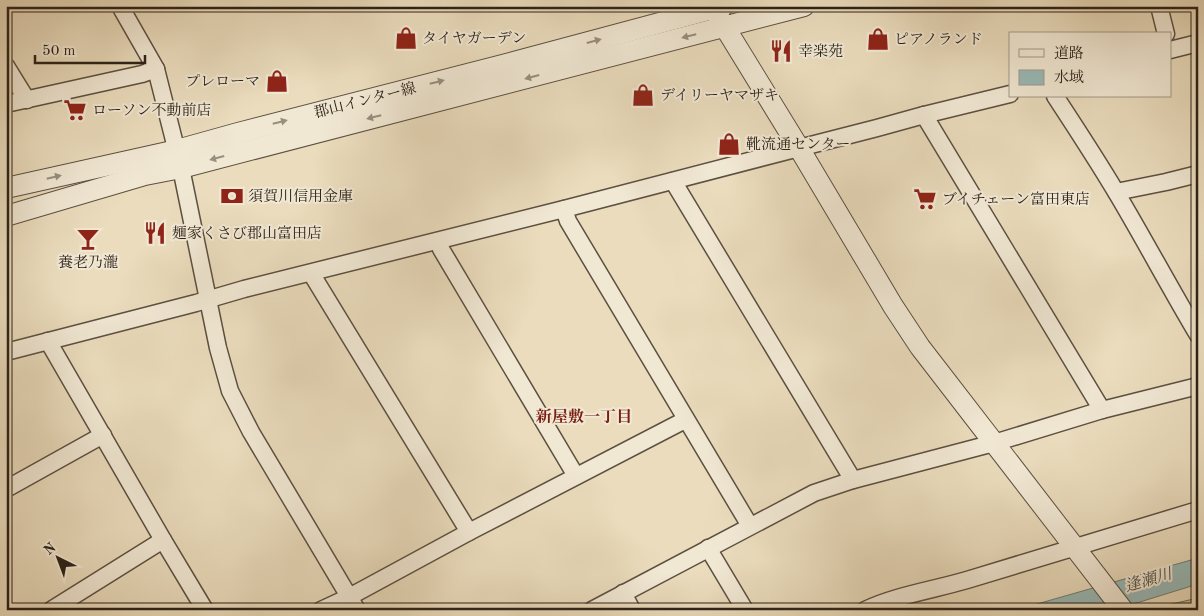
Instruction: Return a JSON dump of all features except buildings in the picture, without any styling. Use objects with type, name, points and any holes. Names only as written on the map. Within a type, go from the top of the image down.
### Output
[{"type":"street","points":[[120,6],[156,69],[179,159],[218,348],[230,391],[251,432],[353,603]]},
{"type":"street","points":[[6,216],[145,175],[179,159],[252,148],[804,6]]},
{"type":"street","points":[[1159,6],[1166,32]]},
{"type":"street","points":[[716,7],[724,27],[893,306],[920,347],[1123,610]]},
{"type":"street","name":"郡山インター線","points":[[6,188],[179,159],[247,130],[514,62],[716,7]]},
{"type":"street","points":[[1172,49],[1198,43]]},
{"type":"street","points":[[6,66],[27,100]]},
{"type":"street","points":[[6,104],[142,74],[156,69]]},
{"type":"street","points":[[6,352],[1009,94]]},
{"type":"street","points":[[1056,98],[1116,192],[1198,334]]},
{"type":"street","points":[[924,115],[1102,410]]},
{"type":"street","points":[[1116,192],[1198,174]]},
{"type":"street","points":[[673,181],[853,480]]},
{"type":"street","points":[[564,210],[568,221],[685,420],[750,526]]},
{"type":"street","points":[[438,241],[576,476]]},
{"type":"street","points":[[311,273],[469,532]]},
{"type":"street","points":[[48,341],[205,610]]},
{"type":"street","points":[[592,610],[814,493],[853,480],[994,443],[1102,410],[1198,386]]},
{"type":"street","points":[[321,610],[353,603],[469,532],[685,420]]},
{"type":"street","points":[[6,489],[102,435]]},
{"type":"street","points":[[865,610],[880,602],[959,582],[1198,510]]},
{"type":"street","points":[[51,610],[163,540]]},
{"type":"street","points":[[708,548],[746,610]]},
{"type":"street","points":[[623,593],[632,610]]},
{"type":"green space","points":[[1198,598],[1198,610],[1150,609]]},
{"type":"water","name":"逢瀬川","points":[[1198,558],[1198,584],[1114,610],[1016,610]]},
{"type":"place","name":"タイヤガーデン","points":[[406,38]]},
{"type":"place","name":"ピアノランド","points":[[878,39]]},
{"type":"place","name":"幸楽苑","points":[[781,51]]},
{"type":"place","name":"プレローマ","points":[[277,81]]},
{"type":"place","name":"デイリーヤマザキ","points":[[643,95]]},
{"type":"place","name":"ローソン不動前店","points":[[75,110]]},
{"type":"place","name":"靴流通センター","points":[[729,144]]},
{"type":"place","name":"須賀川信用金庫","points":[[232,196]]},
{"type":"place","name":"ブイチェーン富田東店","points":[[925,199]]},
{"type":"place","name":"麺家くさび郡山富田店","points":[[155,233]]},
{"type":"place","name":"養老乃瀧","points":[[88,239]]},
{"type":"district","name":"新屋敷一丁目","points":[[584,416]]}]
